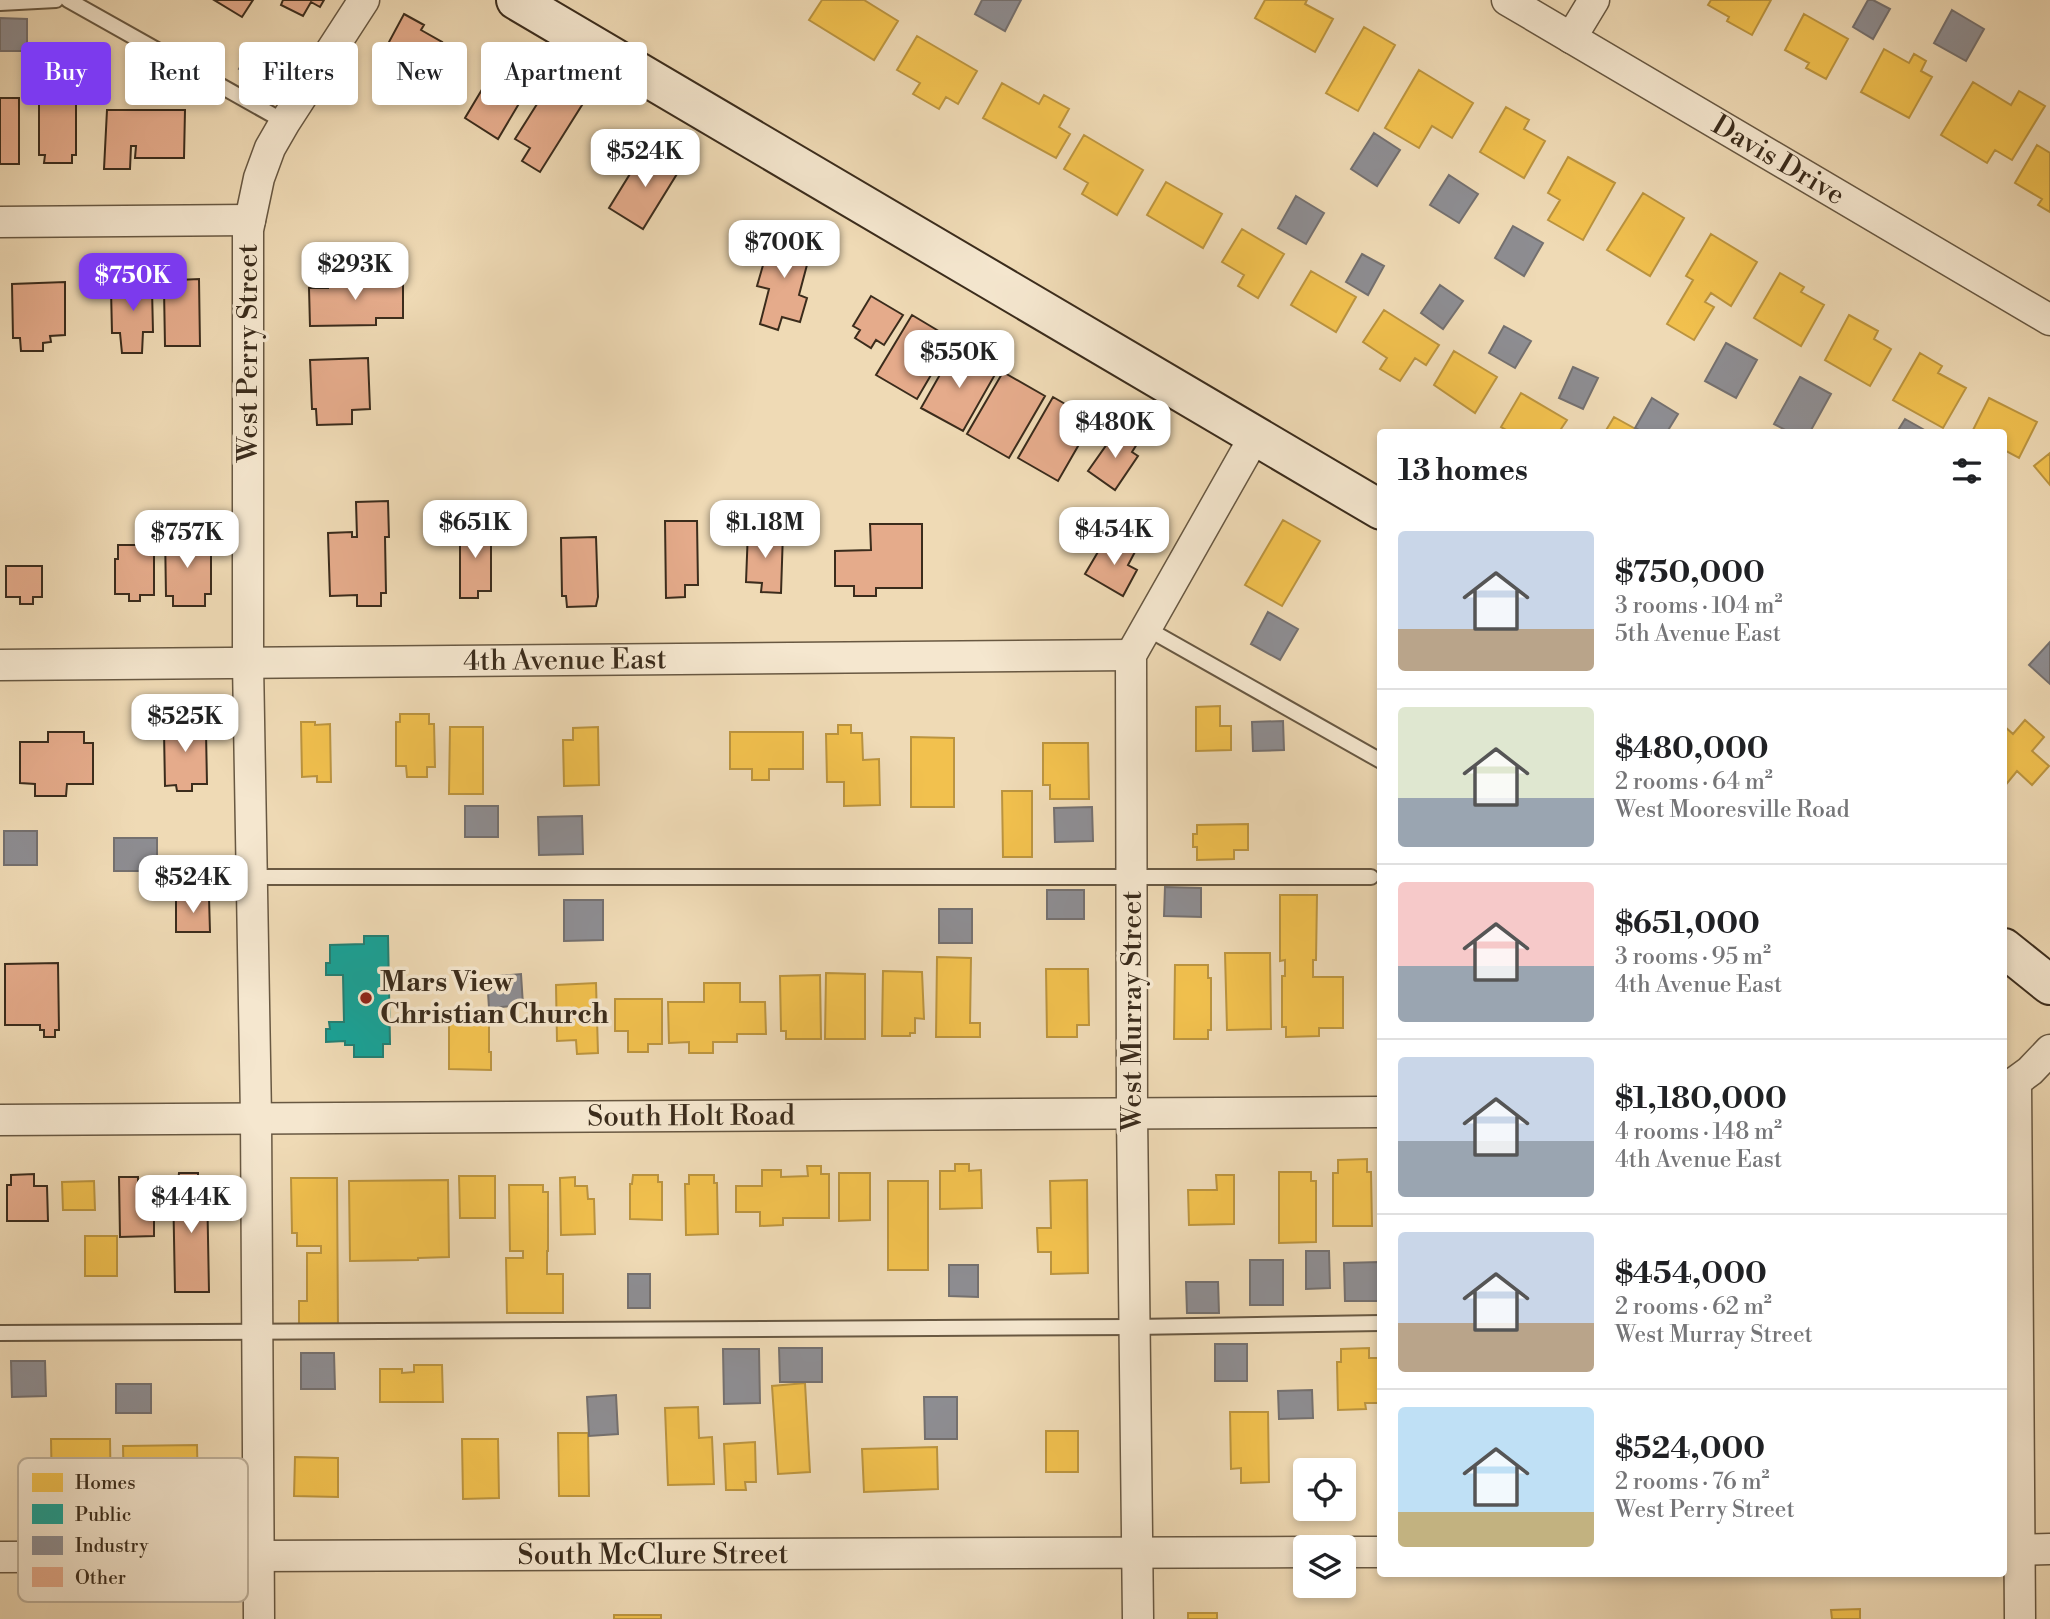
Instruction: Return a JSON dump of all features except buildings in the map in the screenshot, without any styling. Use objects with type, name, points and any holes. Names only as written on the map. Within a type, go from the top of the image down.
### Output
[{"type":"main road","points":[[516,0],[1377,508]]},
{"type":"main road","points":[[2007,950],[2050,985]]},
{"type":"street","name":"West Perry Street","points":[[259,1619],[256,1118],[248,663],[248,230],[261,171],[270,148],[363,0]]},
{"type":"street","name":"Davis Drive","points":[[1507,0],[2050,320]]},
{"type":"street","points":[[1572,38],[1594,0]]},
{"type":"street","points":[[0,222],[250,220]]},
{"type":"street","points":[[1130,655],[1255,436]]},
{"type":"street","name":"4th Avenue East","points":[[0,665],[1130,655]]},
{"type":"street","name":"West Murray Street","points":[[1130,655],[1138,1619]]},
{"type":"street","points":[[2020,1619],[2012,1549],[2010,1086],[2050,1050]]},
{"type":"street","name":"South Holt Road","points":[[0,1120],[1377,1112]]},
{"type":"street","points":[[2012,1549],[2050,1549]]},
{"type":"street","name":"South McClure Street","points":[[248,1556],[1293,1552]]},
{"type":"street","points":[[1356,1552],[1377,1552]]},
{"type":"street","name":"South McClure Street","points":[[0,1557],[18,1557]]},
{"type":"lane","points":[[0,3],[56,0]]},
{"type":"lane","points":[[68,0],[285,122]]},
{"type":"lane","points":[[1146,628],[1377,759]]},
{"type":"lane","points":[[251,877],[1371,877]]},
{"type":"lane","points":[[0,1333],[1135,1327],[1377,1323]]},
{"type":"place","name":"Mars View Christian Church","points":[[366,998]]}]
